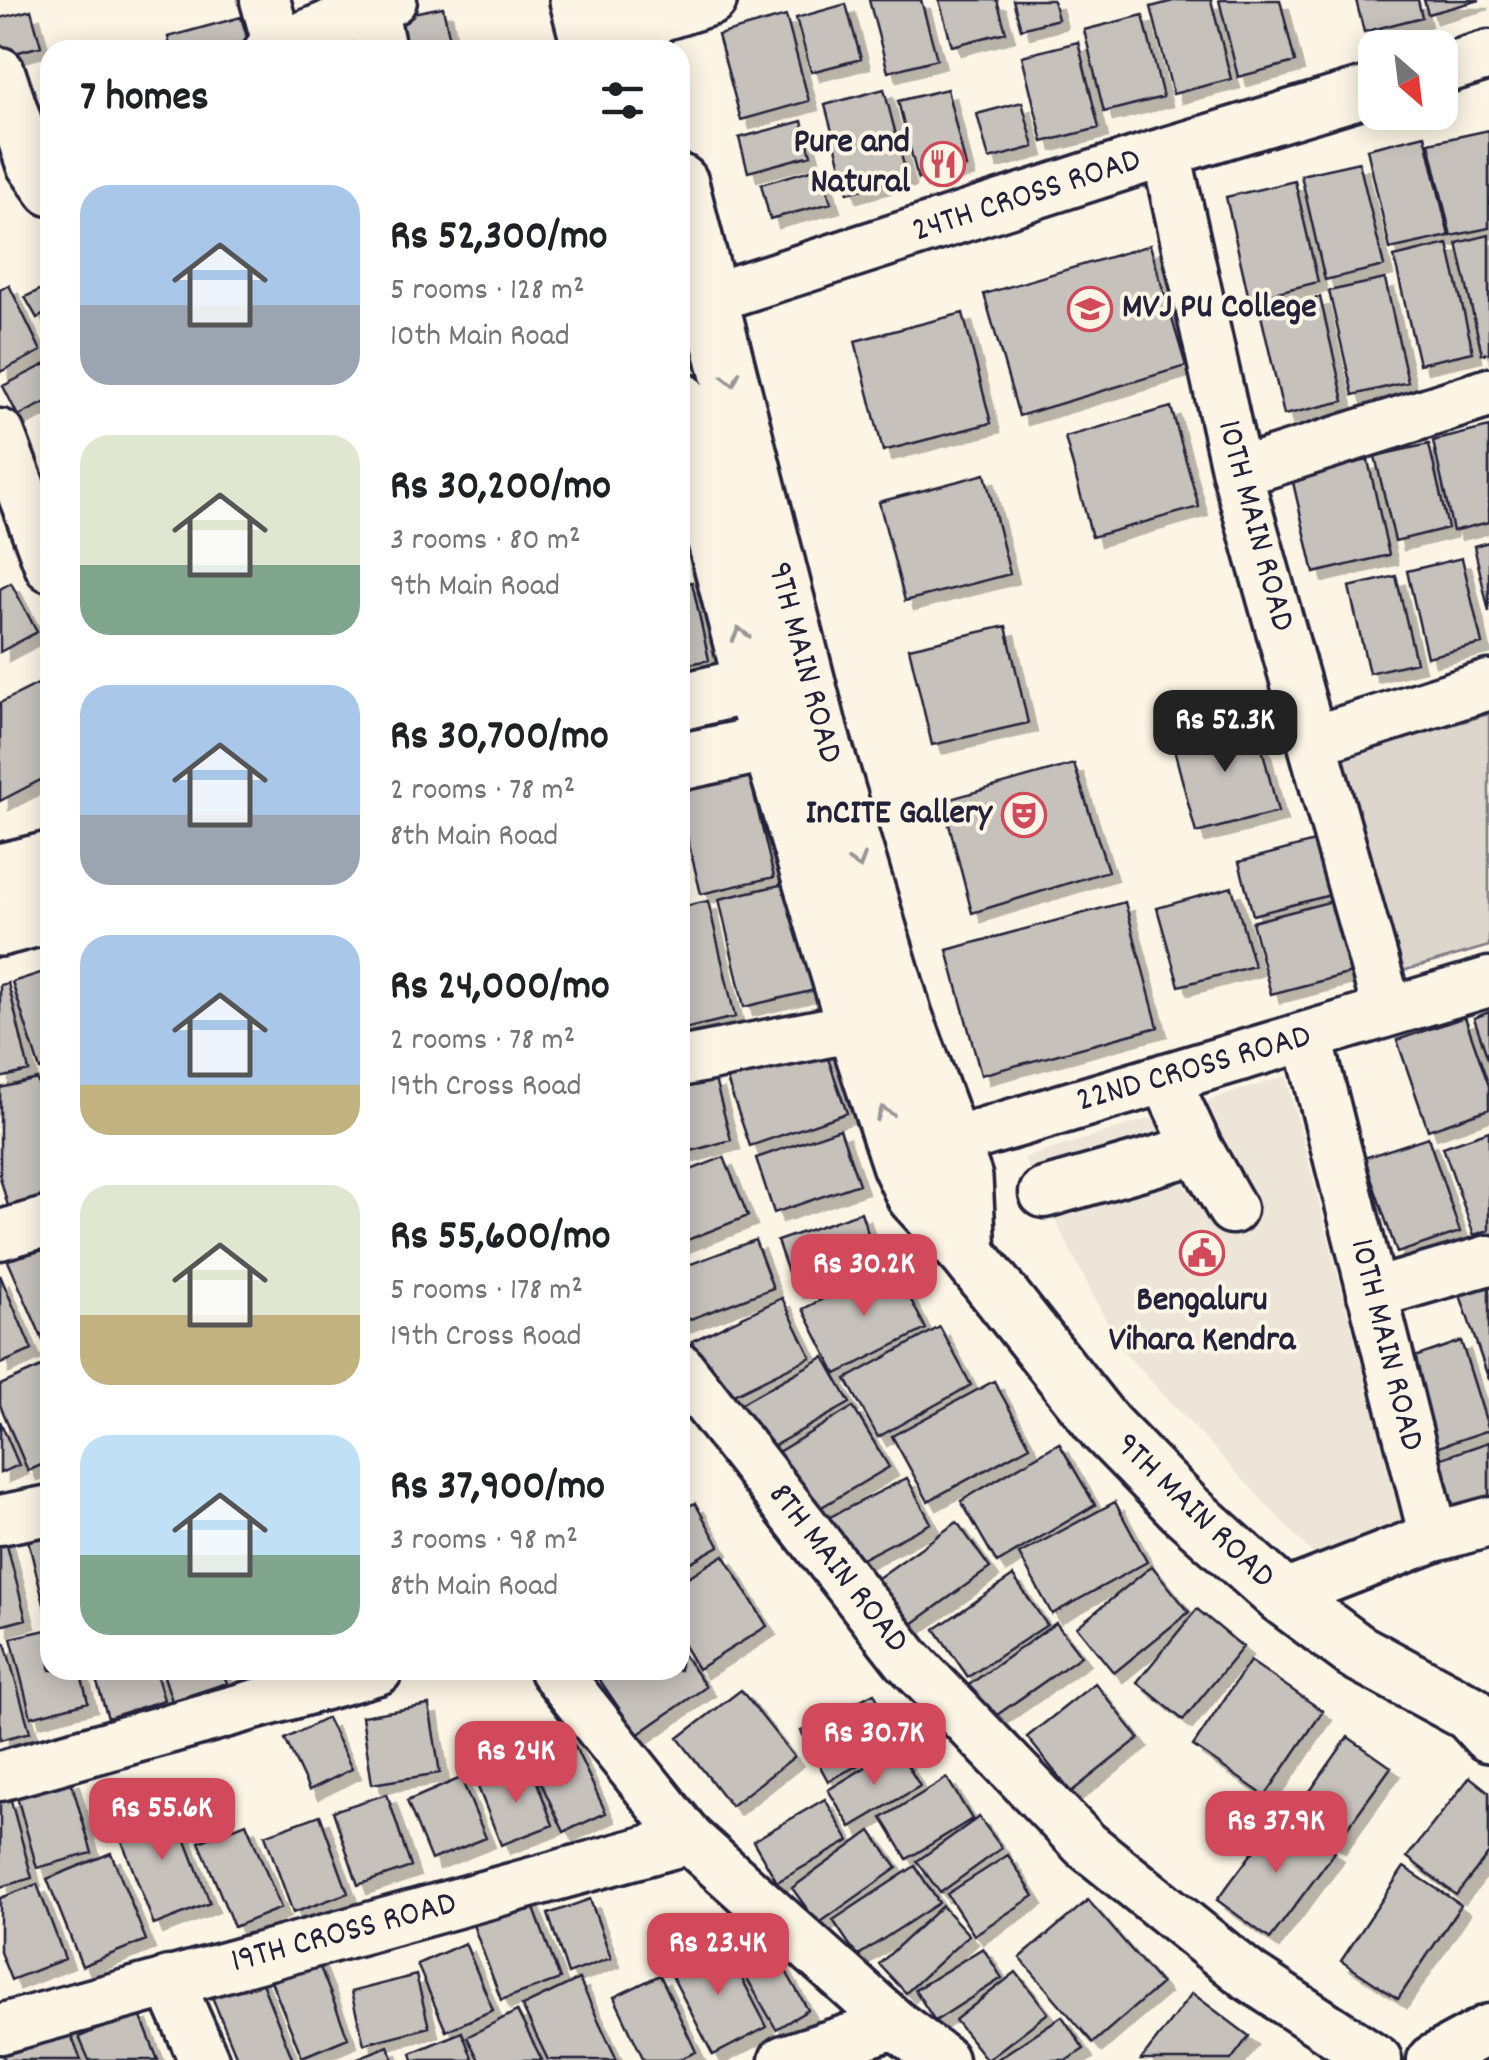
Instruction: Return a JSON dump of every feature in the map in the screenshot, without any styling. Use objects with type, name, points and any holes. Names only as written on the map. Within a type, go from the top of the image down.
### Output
[{"type":"main road","points":[[578,0],[625,31]]},
{"type":"main road","name":"9TH MAIN ROAD","points":[[690,258],[696,303],[778,679]]},
{"type":"main road","name":"9TH MAIN ROAD","points":[[690,428],[778,679],[795,737],[856,1026],[900,1164],[915,1196],[968,1254],[1106,1427],[1184,1508],[1282,1596],[1357,1652],[1483,1718]]},
{"type":"main road","points":[[690,700],[778,679]]},
{"type":"main road","points":[[690,760],[795,737]]},
{"type":"main road","name":"9TH MAIN ROAD","points":[[795,737],[964,1178],[968,1254]]},
{"type":"main road","points":[[0,872],[40,862]]},
{"type":"main road","points":[[0,928],[40,918]]},
{"type":"street","points":[[265,0],[272,40]]},
{"type":"street","points":[[625,31],[712,0]]},
{"type":"street","points":[[303,40],[382,19]]},
{"type":"street","points":[[1458,64],[1489,55]]},
{"type":"street","points":[[0,72],[33,172]]},
{"type":"street","name":"24TH CROSS ROAD","points":[[696,303],[1358,94]]},
{"type":"street","name":"10TH MAIN ROAD","points":[[1166,152],[1238,473],[1388,1012]]},
{"type":"street","points":[[1238,473],[1489,393]]},
{"type":"street","points":[[0,434],[40,540]]},
{"type":"street","points":[[1312,741],[1489,685]]},
{"type":"street","name":"22ND CROSS ROAD","points":[[900,1164],[951,1142],[1489,982]]},
{"type":"street","points":[[690,1060],[856,1026]]},
{"type":"street","name":"10TH MAIN ROAD","points":[[1308,1037],[1434,1538]]},
{"type":"street","points":[[1165,1078],[1232,1209]]},
{"type":"street","points":[[1044,1193],[1198,1149]]},
{"type":"street","points":[[0,1235],[40,1224]]},
{"type":"street","points":[[1372,1294],[1489,1260]]},
{"type":"street","name":"8TH MAIN ROAD","points":[[690,1381],[907,1659],[1086,1844],[1249,1976],[1377,2060]]},
{"type":"street","points":[[0,1520],[40,1512]]},
{"type":"street","points":[[1282,1596],[1434,1538],[1489,1522]]},
{"type":"street","points":[[0,1776],[342,1680]]},
{"type":"street","points":[[562,1680],[689,1840],[895,2024],[943,2060]]},
{"type":"street","name":"19TH CROSS ROAD","points":[[0,2029],[689,1840]]},
{"type":"street","points":[[168,1982],[204,2060]]},
{"type":"street","points":[[784,2060],[895,2024]]},
{"type":"street","points":[[1432,2060],[1489,2029]]},
{"type":"shaded area","points":[[1489,714],[1489,946],[1399,972],[1338,758]]},
{"type":"shaded area","name":"Bengaluru Vihara Kendra","points":[[1286,1076],[1404,1529],[1322,1564],[1120,1348],[1024,1158]]},
{"type":"building","points":[[869,0],[921,0],[937,59],[888,72]]},
{"type":"building","points":[[939,0],[997,0],[1006,32],[952,46]]},
{"type":"building","points":[[1013,0],[1053,0],[1058,19],[1021,29]]},
{"type":"building","points":[[1177,0],[1211,0],[1231,79],[1173,94],[1151,7]]},
{"type":"building","points":[[1219,0],[1280,0],[1295,62],[1238,77]]},
{"type":"building","points":[[1356,0],[1418,0],[1422,17],[1364,30]]},
{"type":"building","points":[[1424,0],[1480,0],[1428,14]]},
{"type":"building","points":[[846,4],[861,59],[811,72],[796,18]]},
{"type":"building","points":[[443,7],[450,40],[386,40],[382,19]]},
{"type":"building","points":[[31,10],[40,46],[0,57],[0,18]]},
{"type":"building","points":[[1143,15],[1163,97],[1104,112],[1084,30]]},
{"type":"building","points":[[786,16],[809,101],[741,120],[718,35]]},
{"type":"building","points":[[241,17],[248,40],[169,40],[168,37]]},
{"type":"building","points":[[1078,42],[1099,128],[1043,142],[1022,56]]},
{"type":"building","points":[[884,89],[907,177],[848,193],[825,105]]},
{"type":"building","points":[[947,89],[966,167],[918,179],[898,101]]},
{"type":"building","points":[[1022,102],[1034,147],[989,159],[977,114]]},
{"type":"building","points":[[802,121],[811,155],[748,172],[739,138]]},
{"type":"building","points":[[1489,130],[1489,228],[1451,236],[1429,143]]},
{"type":"building","points":[[1425,135],[1449,236],[1390,249],[1367,149]]},
{"type":"building","points":[[1359,162],[1384,266],[1325,280],[1301,175]]},
{"type":"building","points":[[821,167],[831,203],[770,219],[761,184]]},
{"type":"building","points":[[1295,181],[1318,282],[1249,299],[1226,197]]},
{"type":"building","points":[[1489,235],[1489,353],[1482,354],[1457,243]]},
{"type":"building","points":[[1448,244],[1473,352],[1419,364],[1394,257]]},
{"type":"building","points":[[1150,245],[1186,366],[1019,416],[984,294]]},
{"type":"building","points":[[1385,279],[1408,382],[1353,395],[1329,291]]},
{"type":"building","points":[[9,285],[40,352],[0,372],[0,290]]},
{"type":"building","points":[[40,290],[40,316],[37,318],[25,297]]},
{"type":"building","points":[[1320,297],[1344,401],[1284,415],[1260,311]]},
{"type":"building","points":[[963,313],[991,423],[883,451],[855,341]]},
{"type":"building","points":[[40,367],[40,405],[18,416],[3,386]]},
{"type":"building","points":[[1171,407],[1199,507],[1092,537],[1065,437]]},
{"type":"building","points":[[1489,427],[1489,522],[1453,531],[1433,441]]},
{"type":"building","points":[[1429,444],[1448,528],[1395,541],[1375,456]]},
{"type":"building","points":[[1368,460],[1389,555],[1314,573],[1292,478]]},
{"type":"building","points":[[985,474],[1010,574],[905,601],[879,502]]},
{"type":"building","points":[[1489,542],[1489,612],[1474,546]]},
{"type":"building","points":[[1462,558],[1482,644],[1427,657],[1407,571]]},
{"type":"building","points":[[1396,576],[1416,662],[1369,673],[1349,587]]},
{"type":"building","points":[[690,582],[709,660],[690,664]]},
{"type":"building","points":[[11,583],[37,632],[0,652],[0,589]]},
{"type":"building","points":[[1006,626],[1028,723],[932,745],[909,648]]},
{"type":"building","points":[[40,683],[40,780],[0,801],[0,703]]},
{"type":"building","points":[[1254,716],[1278,812],[1196,833],[1171,738]]},
{"type":"building","points":[[746,761],[774,877],[701,894],[690,849],[690,775]]},
{"type":"building","points":[[1074,764],[1108,871],[972,913],[943,801]]},
{"type":"building","points":[[1329,838],[1342,892],[1253,915],[1239,862]]},
{"type":"building","points":[[793,882],[819,989],[744,1007],[719,899]]},
{"type":"building","points":[[1232,887],[1254,966],[1179,986],[1157,908]]},
{"type":"building","points":[[1344,898],[1363,970],[1271,994],[1252,922]]},
{"type":"building","points":[[708,901],[735,1017],[690,1028],[690,905]]},
{"type":"building","points":[[1125,902],[1158,1027],[981,1075],[947,950]]},
{"type":"building","points":[[40,973],[40,1070],[12,982]]},
{"type":"building","points":[[8,983],[29,1071],[0,1078],[0,985]]},
{"type":"building","points":[[1489,1012],[1489,1062],[1474,1018]]},
{"type":"building","points":[[1465,1017],[1489,1086],[1489,1109],[1428,1130],[1397,1040]]},
{"type":"building","points":[[823,1044],[847,1113],[750,1146],[726,1077]]},
{"type":"building","points":[[37,1079],[40,1090],[40,1198],[8,1206],[0,1177],[0,1088]]},
{"type":"building","points":[[715,1080],[731,1140],[690,1151],[690,1086]]},
{"type":"building","points":[[840,1129],[859,1184],[774,1213],[756,1158]]},
{"type":"building","points":[[1489,1131],[1489,1230],[1474,1235],[1443,1147]]},
{"type":"building","points":[[1428,1137],[1460,1232],[1397,1253],[1364,1158]]},
{"type":"building","points":[[724,1157],[748,1216],[690,1239],[690,1170]]},
{"type":"building","points":[[861,1212],[877,1261],[794,1289],[777,1241]]},
{"type":"building","points":[[40,1236],[40,1333],[4,1252]]},
{"type":"building","points":[[755,1240],[773,1288],[690,1319],[690,1264]]},
{"type":"building","points":[[892,1264],[926,1329],[836,1374],[803,1309]]},
{"type":"building","points":[[0,1275],[32,1350],[0,1364]]},
{"type":"building","points":[[1489,1282],[1489,1380],[1459,1292]]},
{"type":"building","points":[[782,1298],[811,1357],[721,1401],[692,1341]]},
{"type":"building","points":[[940,1327],[971,1385],[878,1437],[846,1379]]},
{"type":"building","points":[[1461,1341],[1489,1430],[1433,1449],[1403,1361]]},
{"type":"building","points":[[824,1357],[850,1403],[759,1454],[733,1408]]},
{"type":"building","points":[[40,1368],[40,1466],[28,1471],[0,1405],[0,1385]]},
{"type":"building","points":[[994,1381],[1030,1446],[928,1501],[892,1436]]},
{"type":"building","points":[[853,1407],[889,1467],[803,1518],[768,1458]]},
{"type":"building","points":[[0,1421],[19,1465],[0,1473]]},
{"type":"building","points":[[1489,1442],[1489,1498],[1451,1511],[1433,1461]]},
{"type":"building","points":[[1059,1443],[1095,1505],[997,1563],[961,1501]]},
{"type":"building","points":[[907,1478],[931,1523],[848,1566],[824,1520]]},
{"type":"building","points":[[1115,1502],[1147,1562],[1052,1614],[1019,1554]]},
{"type":"building","points":[[695,1503],[719,1546],[690,1562],[690,1506]]},
{"type":"building","points":[[957,1522],[990,1568],[905,1629],[871,1583]]},
{"type":"building","points":[[0,1530],[26,1619],[0,1626]]},
{"type":"building","points":[[40,1533],[40,1588],[27,1536]]},
{"type":"building","points":[[724,1555],[767,1626],[698,1669],[690,1656],[690,1576]]},
{"type":"building","points":[[1152,1566],[1189,1612],[1114,1673],[1077,1627]]},
{"type":"building","points":[[1013,1576],[1047,1625],[968,1677],[935,1629]]},
{"type":"building","points":[[1197,1609],[1243,1647],[1183,1720],[1137,1682]]},
{"type":"building","points":[[1056,1623],[1081,1656],[987,1722],[963,1689]]},
{"type":"building","points":[[40,1631],[40,1680],[82,1680],[88,1702],[31,1717],[11,1638]]},
{"type":"building","points":[[5,1643],[30,1732],[0,1740],[0,1645]]},
{"type":"building","points":[[1250,1661],[1323,1711],[1265,1796],[1193,1746]]},
{"type":"building","points":[[690,1664],[706,1687],[637,1735],[600,1680],[690,1680]]},
{"type":"building","points":[[96,1680],[158,1680],[164,1700],[108,1718]]},
{"type":"building","points":[[165,1680],[227,1683],[172,1701]]},
{"type":"building","points":[[1095,1683],[1139,1738],[1071,1792],[1027,1737]]},
{"type":"building","points":[[741,1690],[794,1757],[731,1806],[678,1738]]},
{"type":"building","points":[[874,1693],[900,1743],[828,1781],[801,1731]]},
{"type":"building","points":[[429,1705],[440,1773],[372,1784],[362,1716]]},
{"type":"building","points":[[327,1718],[352,1769],[309,1790],[285,1739]]},
{"type":"building","points":[[569,1734],[606,1813],[564,1832],[527,1753]]},
{"type":"building","points":[[1348,1737],[1391,1767],[1336,1844],[1294,1814]]},
{"type":"building","points":[[897,1748],[920,1786],[851,1827],[828,1790]]},
{"type":"building","points":[[531,1766],[553,1825],[501,1845],[478,1787]]},
{"type":"building","points":[[70,1777],[92,1853],[37,1868],[16,1793]]},
{"type":"building","points":[[1470,1777],[1489,1792],[1489,1853],[1456,1895],[1407,1857]]},
{"type":"building","points":[[461,1778],[486,1838],[431,1860],[407,1801]]},
{"type":"building","points":[[947,1778],[972,1819],[907,1859],[882,1818]]},
{"type":"building","points":[[387,1794],[411,1867],[358,1885],[333,1811]]},
{"type":"building","points":[[10,1797],[32,1878],[0,1887],[0,1800]]},
{"type":"building","points":[[825,1799],[849,1841],[777,1882],[753,1841]]},
{"type":"building","points":[[171,1802],[210,1903],[154,1925],[115,1823]]},
{"type":"building","points":[[1282,1813],[1335,1852],[1270,1939],[1217,1900]]},
{"type":"building","points":[[320,1815],[348,1893],[293,1913],[265,1835]]},
{"type":"building","points":[[979,1817],[1002,1848],[940,1893],[917,1861]]},
{"type":"building","points":[[246,1823],[281,1908],[234,1927],[199,1842]]},
{"type":"building","points":[[871,1831],[897,1868],[818,1924],[792,1888]]},
{"type":"building","points":[[111,1853],[146,1940],[82,1966],[47,1879]]},
{"type":"building","points":[[1008,1855],[1034,1896],[974,1935],[947,1894]]},
{"type":"building","points":[[915,1866],[939,1903],[857,1956],[833,1920]]},
{"type":"building","points":[[1404,1867],[1461,1905],[1398,1999],[1341,1961]]},
{"type":"building","points":[[37,1884],[65,1959],[11,1980],[0,1952],[0,1898]]},
{"type":"building","points":[[528,1892],[560,1979],[501,2000],[469,1914]]},
{"type":"building","points":[[590,1899],[611,1958],[568,1974],[548,1914]]},
{"type":"building","points":[[1088,1900],[1161,1984],[1093,2043],[1020,1958]]},
{"type":"building","points":[[942,1906],[969,1935],[906,1993],[879,1964]]},
{"type":"building","points":[[760,1926],[808,2010],[776,2029],[728,1945]]},
{"type":"building","points":[[723,1942],[767,2027],[713,2055],[669,1970]]},
{"type":"building","points":[[465,1943],[493,2010],[446,2031],[417,1964]]},
{"type":"building","points":[[983,1948],[1002,1978],[935,2021],[915,1990]]},
{"type":"building","points":[[316,1957],[348,2038],[302,2057],[269,1976]]},
{"type":"building","points":[[1016,1972],[1048,2013],[987,2060],[955,2020]]},
{"type":"building","points":[[258,1973],[293,2060],[238,2060],[210,1992]]},
{"type":"building","points":[[416,1975],[429,2027],[364,2044],[351,1992]]},
{"type":"building","points":[[660,1975],[696,2052],[678,2060],[644,2060],[614,1997]]},
{"type":"building","points":[[579,1979],[617,2060],[548,2060],[522,2006]]},
{"type":"building","points":[[1192,1993],[1249,2036],[1231,2060],[1141,2060]]},
{"type":"building","points":[[517,2011],[542,2060],[479,2060],[467,2037]]},
{"type":"building","points":[[139,2012],[158,2060],[89,2060],[79,2037]]},
{"type":"building","points":[[1062,2016],[1084,2049],[1067,2060],[996,2060]]},
{"type":"building","points":[[66,2022],[81,2060],[5,2060],[0,2049]]},
{"type":"building","points":[[462,2032],[473,2060],[413,2060],[411,2053]]},
{"type":"building","points":[[388,2046],[394,2060],[353,2060]]},
{"type":"place","name":"Pure and Natural","points":[[943,164]]},
{"type":"place","name":"MVJ PU College","points":[[1090,309]]},
{"type":"place","name":"InCITE Gallery","points":[[1024,815]]},
{"type":"place","name":"Bengaluru Vihara Kendra","points":[[1202,1253]]}]
